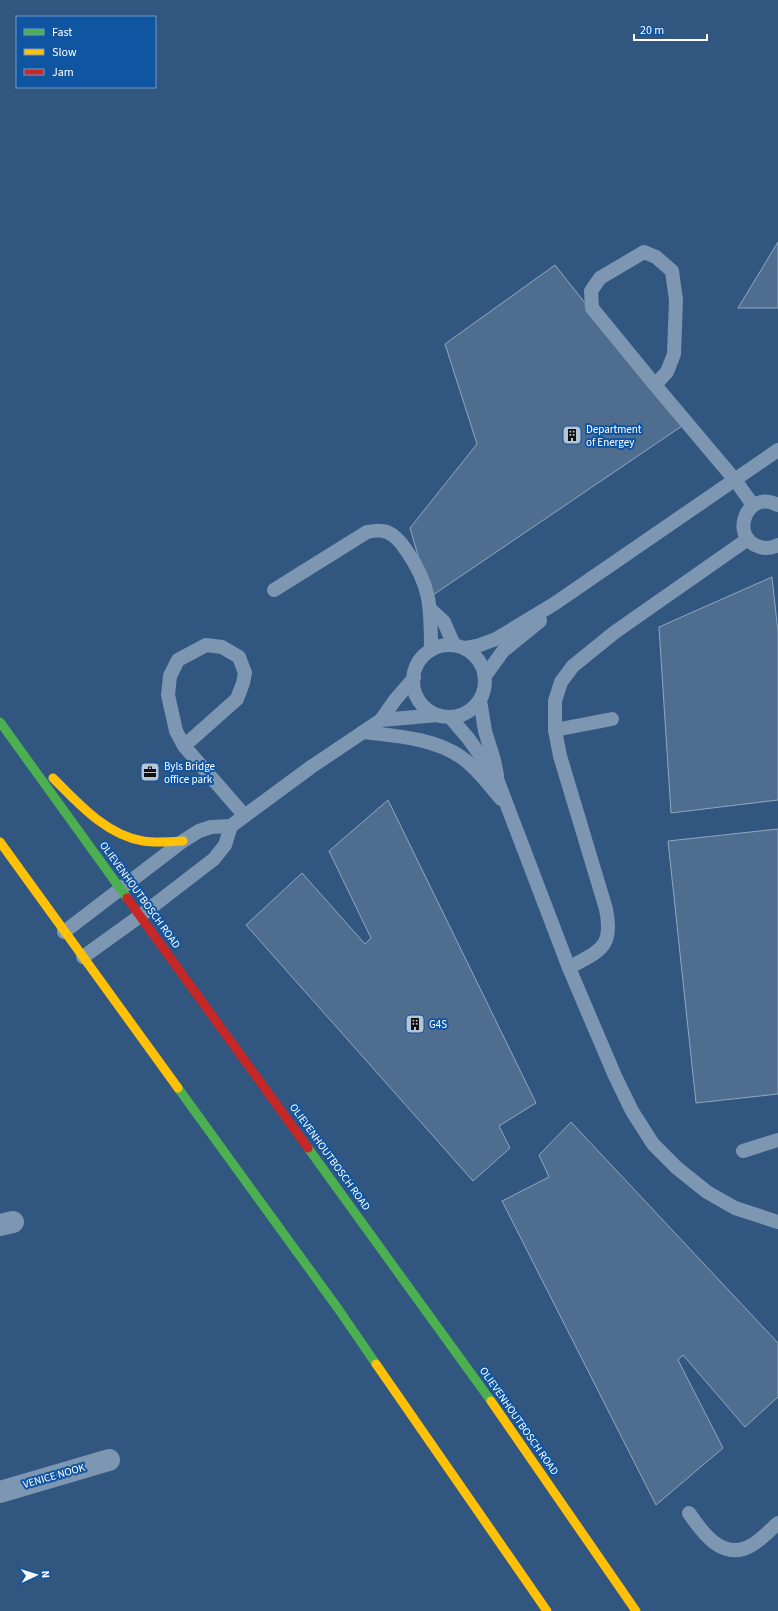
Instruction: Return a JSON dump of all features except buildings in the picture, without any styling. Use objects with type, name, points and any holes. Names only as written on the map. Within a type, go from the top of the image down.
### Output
[{"type":"main road","name":"OLIEVENHOUTBOSCH ROAD","points":[[0,722],[410,1287],[523,1446],[636,1611]]},
{"type":"main road","points":[[17,745],[104,826],[132,839],[147,842],[159,844],[183,841]]},
{"type":"main road","points":[[0,842],[339,1310],[547,1611]]},
{"type":"main road","points":[[573,1520],[639,1599]]},
{"type":"street","name":"VENICE NOOK","points":[[0,1492],[109,1460]]},
{"type":"lane","points":[[655,385],[667,372],[674,354],[676,300],[672,271],[656,257],[644,252],[600,278],[591,291],[592,308],[655,385],[735,480],[753,505]]},
{"type":"lane","points":[[497,779],[468,738],[444,716],[427,709],[419,700],[415,690],[414,678],[416,667],[423,657],[431,650],[442,646],[477,646],[496,639],[554,604],[778,450]]},
{"type":"lane","points":[[778,504],[762,501],[753,505],[746,512],[743,522],[744,531],[748,540],[755,546],[765,548],[778,545]]},
{"type":"lane","points":[[274,590],[367,532],[384,531],[400,541],[417,565],[428,593],[431,650]]},
{"type":"lane","points":[[569,968],[600,949],[608,934],[609,925],[606,909],[560,756],[555,730],[555,701],[561,682],[573,666],[615,632],[748,540]]},
{"type":"lane","points":[[485,676],[503,650],[545,617],[554,604]]},
{"type":"lane","points":[[381,720],[462,715],[472,709],[480,700],[484,688],[485,676],[482,665],[474,655],[459,647],[444,622],[430,609]]},
{"type":"lane","points":[[184,746],[237,699],[245,673],[239,657],[222,647],[206,645],[178,660],[170,676],[168,695],[176,731],[184,746],[245,816]]},
{"type":"lane","points":[[64,932],[183,841],[199,831],[212,827],[231,826],[311,767],[381,720],[395,700],[414,678]]},
{"type":"lane","points":[[480,700],[485,731],[494,760],[497,779],[569,968],[614,1076],[632,1111],[653,1144],[677,1168],[707,1192],[735,1208],[778,1222]]},
{"type":"lane","points":[[555,730],[612,719]]},
{"type":"lane","points":[[363,732],[418,740],[446,747],[477,771],[507,805]]},
{"type":"lane","points":[[83,957],[140,916],[214,859],[224,845],[231,826]]},
{"type":"lane","points":[[743,1151],[778,1140]]},
{"type":"lane","points":[[689,1513],[698,1528],[726,1550],[738,1551],[752,1545],[778,1523]]},
{"type":"traffic: fast","points":[[0,722],[127,898]]},
{"type":"traffic: fast","points":[[178,1088],[339,1310],[376,1364]]},
{"type":"traffic: fast","points":[[308,1148],[491,1401]]},
{"type":"traffic: slow","points":[[53,778],[72,798],[94,817],[117,832],[130,838],[143,841],[183,841]]},
{"type":"traffic: slow","points":[[0,842],[178,1088]]},
{"type":"traffic: slow","points":[[376,1364],[547,1611]]},
{"type":"traffic: slow","points":[[491,1401],[636,1611]]},
{"type":"traffic: jam","points":[[127,898],[308,1148]]},
{"type":"place","name":"Department of Energey","points":[[572,435]]},
{"type":"place","name":"Byls Bridge office park","points":[[150,772]]},
{"type":"place","name":"G4S","points":[[415,1024]]}]
